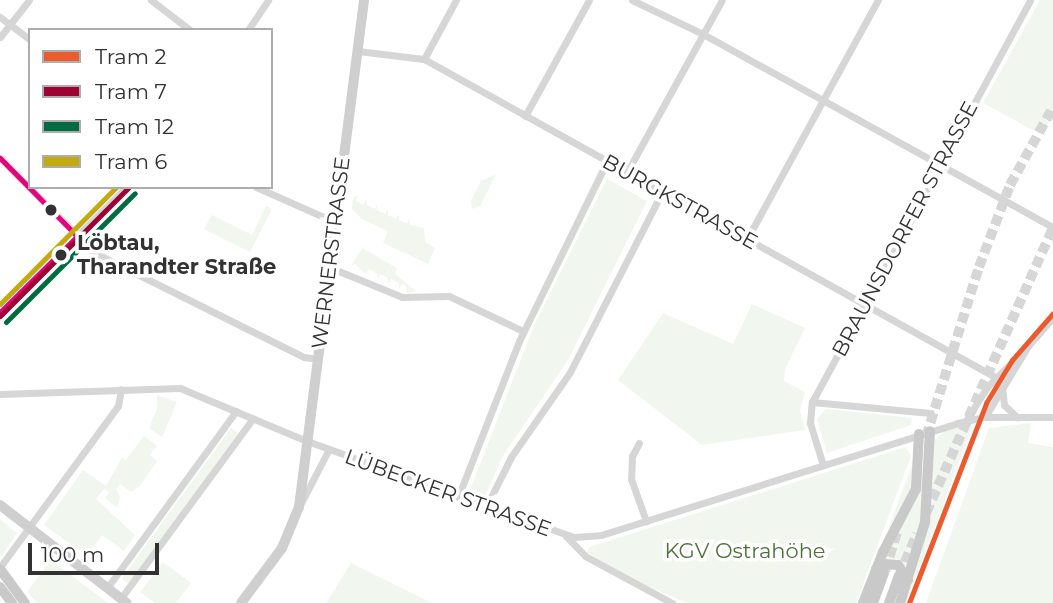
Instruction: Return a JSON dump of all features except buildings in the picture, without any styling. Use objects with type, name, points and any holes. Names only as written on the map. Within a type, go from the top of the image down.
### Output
[{"type":"main road","points":[[873,603],[880,572],[916,489],[924,432]]},
{"type":"main road","points":[[889,603],[904,578],[925,522],[924,432]]},
{"type":"main road","points":[[863,603],[884,564],[898,565],[904,578],[900,603]]},
{"type":"main road","points":[[0,568],[25,603]]},
{"type":"main road","points":[[0,587],[12,603]]},
{"type":"street","points":[[0,37],[29,0]]},
{"type":"street","points":[[152,0],[187,28]]},
{"type":"street","points":[[249,28],[268,0]]},
{"type":"street","name":"WERNERSTRASSE","points":[[299,507],[364,0]]},
{"type":"street","points":[[424,59],[456,0]]},
{"type":"street","points":[[525,116],[589,0]]},
{"type":"street","points":[[632,0],[703,34],[1053,228]]},
{"type":"street","points":[[627,172],[722,0]]},
{"type":"street","points":[[747,239],[878,0]]},
{"type":"street","name":"BRAUNSDORFER STRASSE","points":[[812,402],[1030,0]]},
{"type":"street","points":[[0,17],[28,38]]},
{"type":"street","name":"BURGKSTRASSE","points":[[358,51],[424,59],[995,377]]},
{"type":"street","points":[[0,158],[28,186]]},
{"type":"street","points":[[458,497],[523,331],[607,161]]},
{"type":"street","points":[[31,189],[77,236],[83,247],[304,357],[318,359]]},
{"type":"street","points":[[77,236],[124,189]]},
{"type":"street","points":[[261,189],[335,222]]},
{"type":"street","points":[[486,507],[511,457],[570,372],[662,192]]},
{"type":"street","points":[[330,267],[402,297],[449,296],[523,331]]},
{"type":"street","points":[[965,422],[995,377],[1028,346],[1053,317]]},
{"type":"street","points":[[985,417],[1028,346]]},
{"type":"street","points":[[1003,384],[1004,405],[1017,417]]},
{"type":"street","name":"LÜBECKER STRASSE","points":[[0,394],[180,388],[307,441],[566,536],[601,535],[924,432],[985,417],[1053,417]]},
{"type":"street","points":[[0,568],[118,406],[121,389]]},
{"type":"street","points":[[823,465],[810,424],[812,402],[930,414]]},
{"type":"street","points":[[107,588],[236,411]]},
{"type":"street","points":[[0,505],[124,601],[253,418]]},
{"type":"street","points":[[639,443],[632,456],[631,479],[646,521]]},
{"type":"street","name":"WERNERSTRASSE","points":[[241,603],[282,548],[299,507],[329,449]]},
{"type":"street","points":[[566,536],[585,556],[672,603]]},
{"type":"green space","points":[[1040,0],[1053,0],[1053,115],[1042,135],[983,103]]},
{"type":"green space","points":[[496,174],[481,205],[472,209],[471,201],[481,181]]},
{"type":"green space","points":[[607,179],[647,201],[568,360],[504,454],[485,496],[470,490],[533,328]]},
{"type":"green space","points":[[358,195],[356,201],[363,205],[366,199],[367,205],[375,209],[377,204],[377,210],[385,214],[388,209],[388,215],[396,219],[399,214],[399,220],[407,224],[409,219],[410,225],[424,228],[425,242],[435,248],[428,264],[383,243],[388,231],[362,219],[352,209],[353,198]]},
{"type":"green space","points":[[266,206],[272,209],[250,252],[204,229],[212,215],[252,235]]},
{"type":"green space","points":[[362,248],[397,268],[395,274],[416,291],[407,293],[406,286],[402,284],[399,289],[399,283],[391,279],[388,284],[388,278],[380,274],[378,279],[377,273],[369,269],[366,274],[355,264],[351,266]]},
{"type":"green space","points":[[752,304],[805,328],[785,369],[784,381],[805,392],[800,410],[805,430],[702,445],[618,380],[663,313],[733,344]]},
{"type":"green space","points":[[157,395],[177,402],[162,437],[149,428],[157,409]]},
{"type":"green space","points":[[826,409],[912,418],[911,425],[827,453],[817,419]]},
{"type":"green space","points":[[1031,423],[1028,443],[1053,447],[1053,603],[926,603],[989,428]]},
{"type":"green space","points":[[973,425],[906,603],[902,603],[927,530],[933,441],[946,430]]},
{"type":"green space","points":[[231,428],[238,433],[129,584],[122,578]]},
{"type":"green space","points":[[144,436],[157,446],[150,455],[157,461],[139,487],[131,492],[120,484],[116,489],[120,497],[117,508],[105,498],[109,492],[104,489],[96,499],[135,535],[124,551],[102,535],[87,556],[44,525],[83,470],[106,486],[122,457],[126,460]]},
{"type":"green space","points":[[925,445],[923,514],[909,570],[898,559],[883,560],[922,474]]},
{"type":"green space","name":"KGV Ostrahöhe","points":[[906,447],[911,456],[856,603],[687,603],[619,574],[587,552],[589,547]]},
{"type":"green space","points":[[916,455],[916,478],[875,563]]},
{"type":"green space","points":[[0,519],[17,533],[1,557],[0,555]]},
{"type":"green space","points":[[51,560],[108,603],[37,603],[27,592]]},
{"type":"green space","points":[[163,562],[191,583],[176,603],[155,603],[140,592]]},
{"type":"green space","points":[[351,563],[432,603],[326,603]]},
{"type":"tunnel","points":[[926,437],[979,267],[1010,185],[1053,107]]},
{"type":"tunnel","points":[[926,513],[1053,228]]},
{"type":"tunnel","points":[[885,571],[897,532]]},
{"type":"tunnel","points":[[899,576],[917,534]]},
{"type":"tram line","name":"6","points":[[0,304],[114,189]]},
{"type":"tram line","name":"7","points":[[0,316],[127,189]]},
{"type":"tram line","name":"12","points":[[6,322],[135,193]]},
{"type":"tram line","name":"2","points":[[909,603],[986,403],[1012,360],[1053,313]]},
{"type":"transit line","points":[[0,158],[28,186]]},
{"type":"transit line","points":[[31,189],[77,236]]},
{"type":"transit line","points":[[0,312],[77,236]]},
{"type":"place","name":"Löbtau, Tharandter Straße","points":[[61,255]]}]
